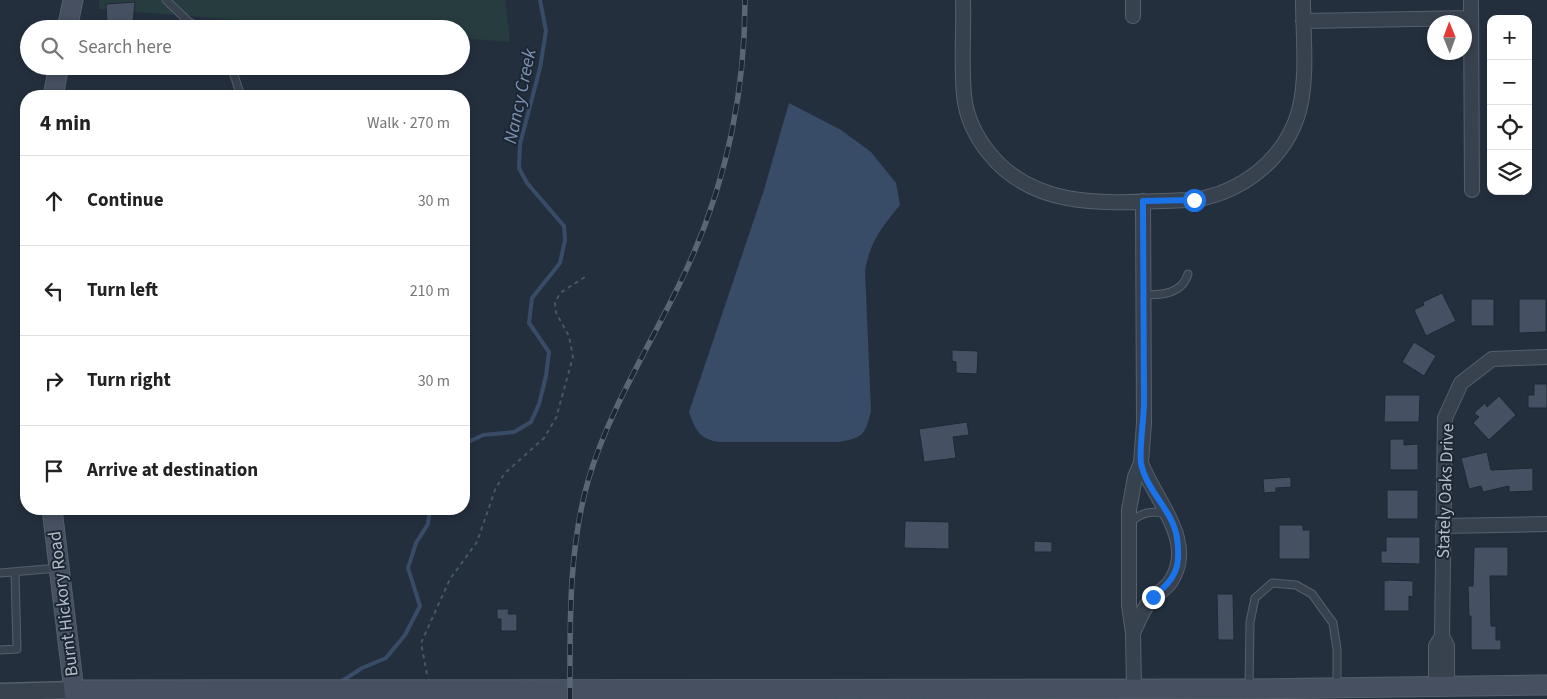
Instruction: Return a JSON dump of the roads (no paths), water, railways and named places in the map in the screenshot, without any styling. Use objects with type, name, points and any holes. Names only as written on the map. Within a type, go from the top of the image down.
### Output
[{"type":"main road","points":[[69,20],[73,0]]},
{"type":"main road","points":[[54,90],[57,75]]},
{"type":"main road","name":"Burnt Hickory Road","points":[[53,515],[74,694]]},
{"type":"main road","points":[[74,694],[198,695],[307,690],[1249,689],[1547,685]]},
{"type":"street","points":[[963,0],[964,96],[979,142],[996,162],[1020,182],[1044,194],[1082,201],[1194,200],[1221,193],[1249,180],[1276,154],[1293,126],[1299,111],[1303,83],[1303,0]]},
{"type":"street","points":[[1133,0],[1133,16]]},
{"type":"street","points":[[1471,0],[1471,15]]},
{"type":"street","points":[[1303,21],[1427,19]]},
{"type":"street","points":[[1471,60],[1472,190]]},
{"type":"street","points":[[1134,689],[1133,633],[1129,605],[1129,525],[1132,493],[1141,463],[1144,424],[1143,201]]},
{"type":"street","name":"Stately Oaks Drive","points":[[1442,687],[1447,646],[1442,636],[1446,418],[1461,383],[1492,359],[1547,357]]},
{"type":"street","points":[[1133,633],[1149,602],[1170,583],[1176,573],[1178,564],[1177,537],[1169,516],[1146,477],[1141,463]]},
{"type":"street","points":[[1443,526],[1547,524]]},
{"type":"street","points":[[0,692],[74,694]]},
{"type":"lane","points":[[166,0],[187,20]]},
{"type":"lane","points":[[234,75],[239,90]]},
{"type":"lane","points":[[1144,296],[1173,291],[1181,286],[1188,274]]},
{"type":"lane","points":[[1129,525],[1138,516],[1154,512],[1169,516]]},
{"type":"lane","points":[[0,573],[58,568]]},
{"type":"lane","points":[[0,650],[17,649],[15,572]]},
{"type":"lane","points":[[1249,689],[1250,622],[1254,598],[1272,583],[1296,585],[1312,594],[1333,623],[1337,649],[1337,688]]},
{"type":"water","points":[[789,103],[841,130],[871,152],[896,183],[900,205],[878,235],[870,251],[865,271],[871,411],[864,431],[857,437],[846,441],[713,441],[699,433],[689,412],[764,190]]},
{"type":"waterway","name":"Nancy Creek","points":[[470,441],[483,435],[514,432],[531,422],[539,404],[546,376],[549,352],[529,323],[532,298],[560,263],[565,240],[564,226],[527,183],[519,168],[520,144],[540,68],[546,31],[540,0]]},
{"type":"waterway","name":"Nancy Creek","points":[[341,685],[342,681],[362,668],[386,658],[405,635],[420,606],[408,568],[416,543],[428,524],[429,515]]},
{"type":"railway","points":[[570,699],[570,617],[574,562],[581,508],[596,455],[606,430],[679,285],[708,217],[719,182],[736,110],[741,74],[745,0]]}]
